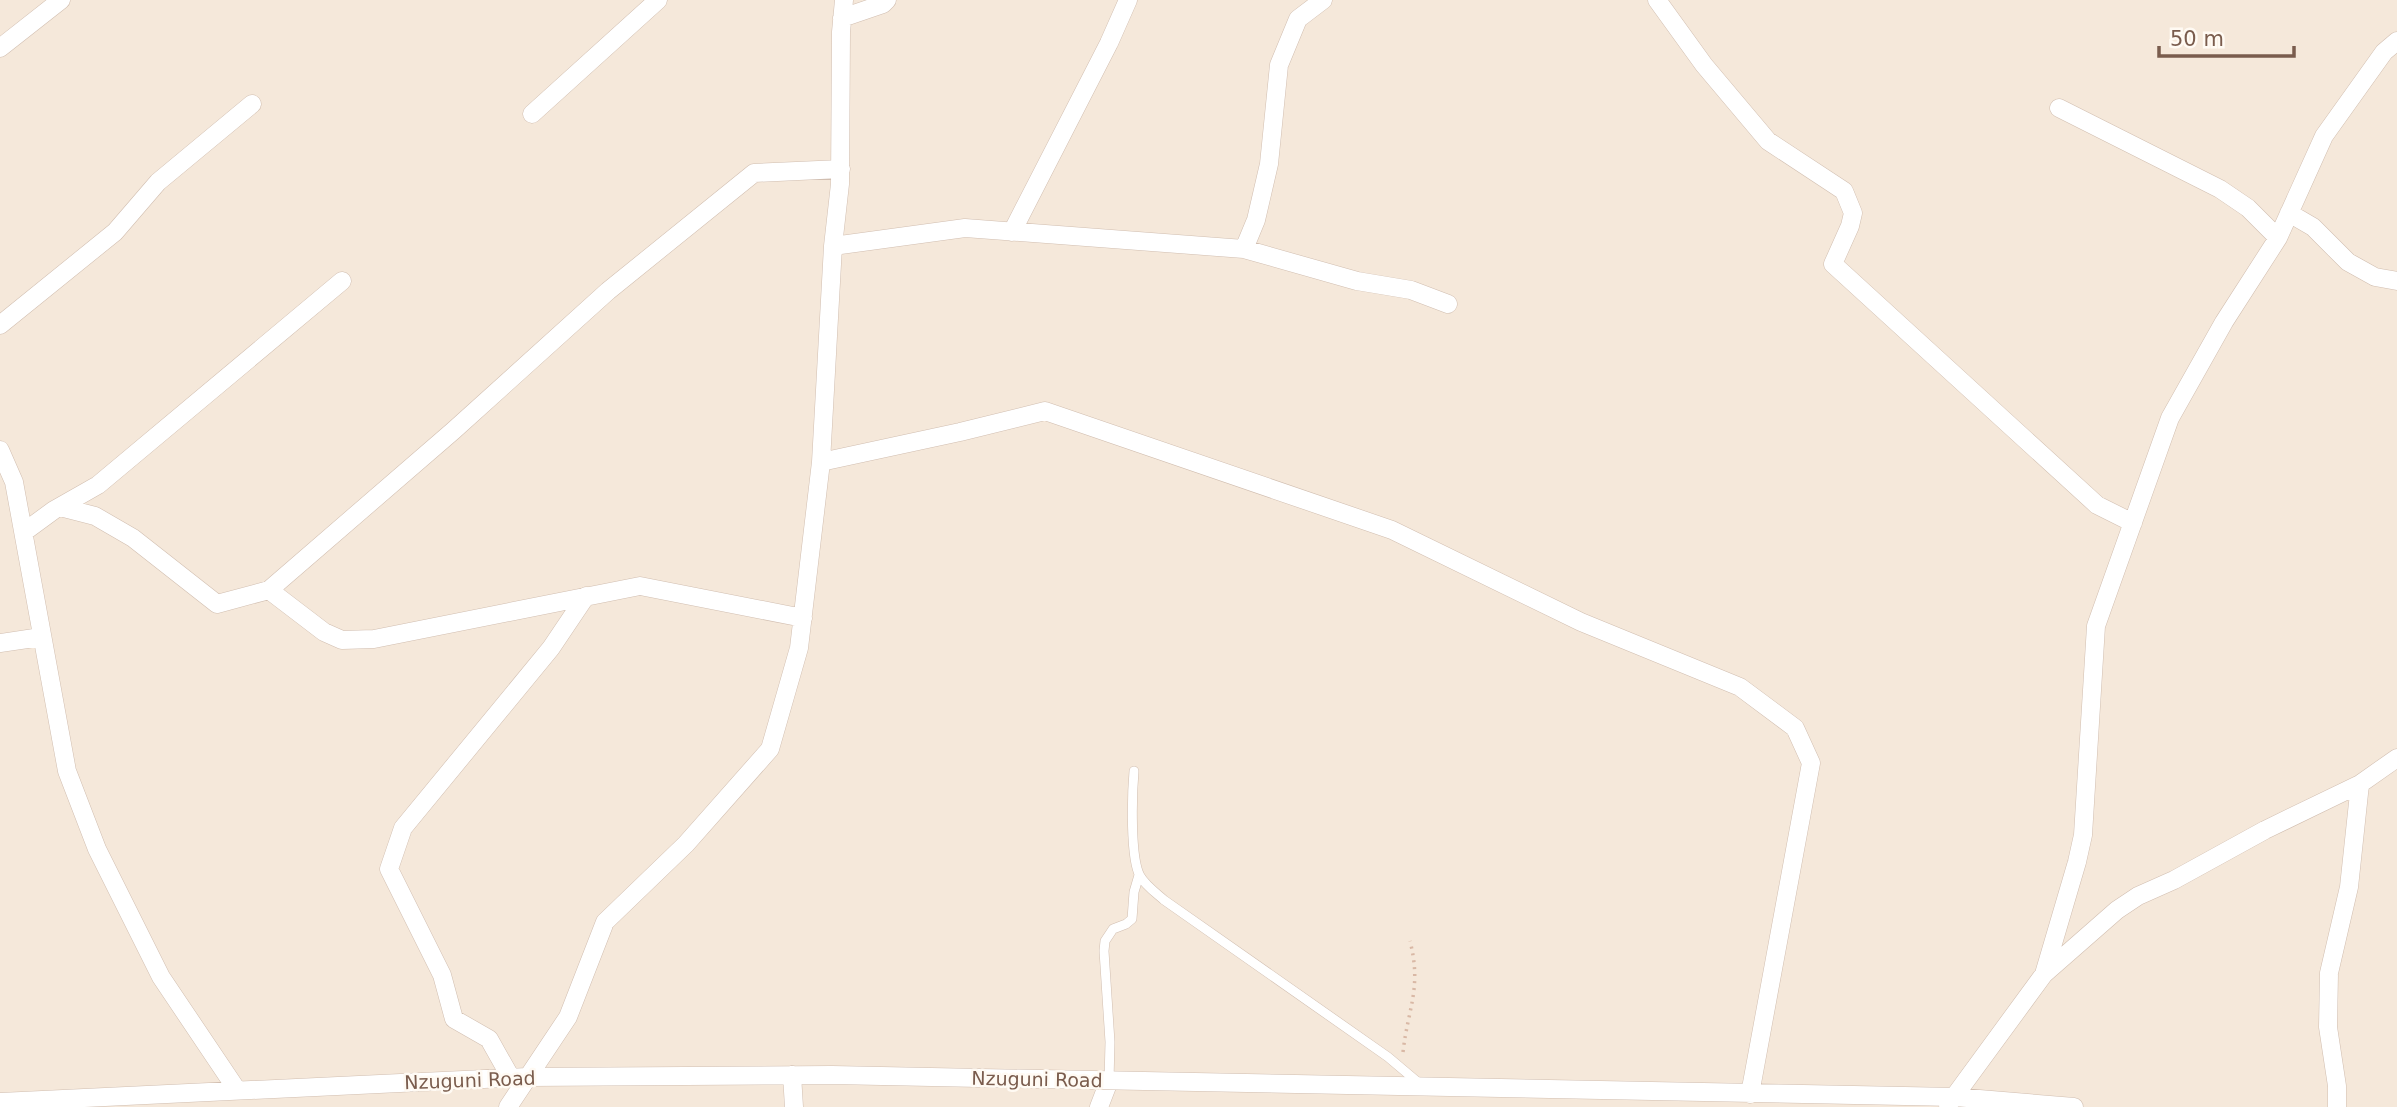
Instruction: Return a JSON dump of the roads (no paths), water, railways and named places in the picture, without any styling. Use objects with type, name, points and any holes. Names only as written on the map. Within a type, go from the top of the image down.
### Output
[{"type":"street","points":[[0,48],[61,0]]},
{"type":"street","points":[[532,114],[658,0]]},
{"type":"street","points":[[508,1107],[519,1078],[568,1017],[605,922],[686,844],[770,749],[799,648],[821,462],[833,246],[841,169],[843,9],[883,4],[887,0]]},
{"type":"street","points":[[1012,232],[1109,43],[1128,0]]},
{"type":"street","points":[[1244,249],[1256,220],[1269,164],[1279,65],[1298,19],[1323,0]]},
{"type":"street","points":[[1657,0],[1704,65],[1768,141],[1844,191],[1853,213],[1833,264],[2097,505],[2133,523]]},
{"type":"street","points":[[2044,974],[2083,835],[2090,684],[2096,626],[2177,404],[2224,322],[2278,238],[2324,136],[2384,52],[2397,41]]},
{"type":"street","points":[[0,325],[115,232],[158,182],[252,104]]},
{"type":"street","points":[[2059,108],[2220,189],[2248,208],[2278,238]]},
{"type":"street","points":[[60,507],[95,516],[133,538],[217,604],[269,590],[453,431],[608,290],[754,173],[841,169]]},
{"type":"street","points":[[2289,213],[2313,227],[2348,262],[2375,277],[2397,281]]},
{"type":"street","points":[[833,246],[965,228],[1244,249],[1357,281],[1411,290],[1448,304]]},
{"type":"street","points":[[24,532],[98,485],[342,281]]},
{"type":"street","points":[[821,462],[1045,411],[1392,530],[1581,622],[1740,687],[1795,728],[1811,763],[1750,1094]]},
{"type":"street","points":[[0,450],[13,482],[24,532],[66,771],[97,849],[161,977],[237,1090]]},
{"type":"street","points":[[269,590],[285,599],[324,632],[342,640],[374,639],[640,586],[803,618]]},
{"type":"street","points":[[519,1078],[489,1039],[454,1019],[442,975],[389,869],[403,828],[551,648],[586,596]]},
{"type":"street","points":[[0,643],[41,637]]},
{"type":"street","points":[[1950,1102],[2044,974],[2117,910],[2138,896],[2174,880],[2265,830],[2360,784],[2397,758]]},
{"type":"street","points":[[2337,1107],[2337,1086],[2328,1027],[2329,974],[2350,887],[2360,784]]},
{"type":"street","points":[[792,1075],[794,1107]]},
{"type":"street","name":"Nzuguni Road","points":[[0,1102],[519,1078],[792,1075],[1424,1088],[1523,1099],[1750,1094],[2074,1107]]},
{"type":"street","points":[[1099,1107],[1109,1081]]},
{"type":"lane","points":[[1109,1081],[1111,1041],[1105,941],[1113,929],[1132,919],[1139,875],[1133,839],[1133,771]]},
{"type":"lane","points":[[1139,875],[1164,900],[1401,1068],[1424,1088]]}]
